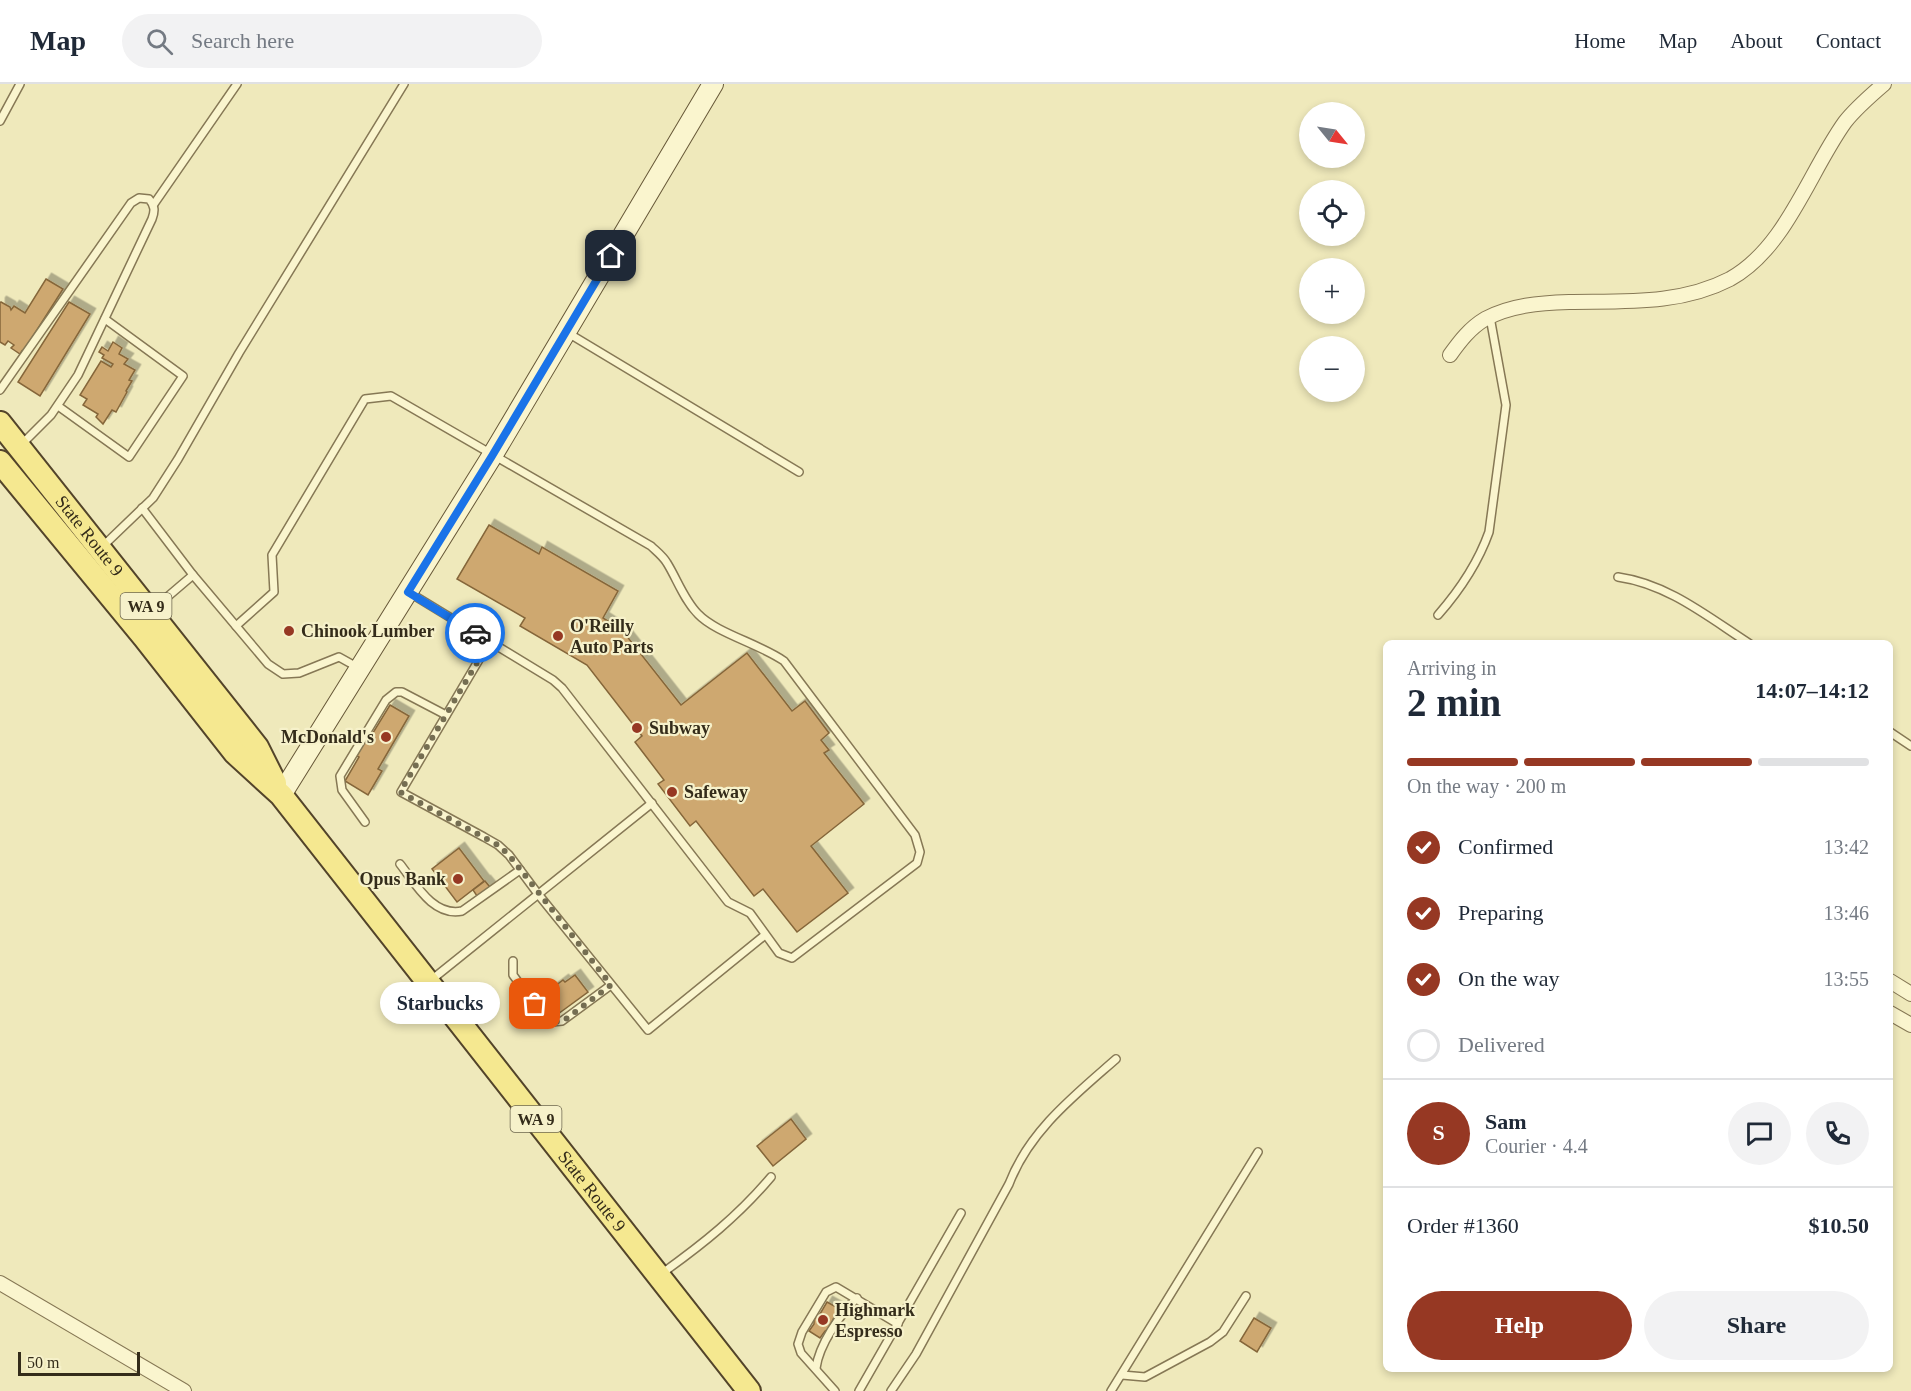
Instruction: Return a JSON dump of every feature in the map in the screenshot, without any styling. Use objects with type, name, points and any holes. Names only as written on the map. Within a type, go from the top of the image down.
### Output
[{"type":"main road","name":"State Route 9","points":[[0,423],[257,747],[281,795]]},
{"type":"main road","name":"State Route 9","points":[[0,462],[144,637],[235,753],[281,795],[749,1391]]},
{"type":"street","points":[[281,795],[492,456],[713,84]]},
{"type":"street","points":[[1450,355],[1467,333],[1490,317],[1504,311],[1534,303],[1665,300],[1703,291],[1732,278],[1754,261],[1773,240],[1845,122],[1884,84]]},
{"type":"street","points":[[1893,983],[1911,994]]},
{"type":"street","points":[[1893,1015],[1911,1025]]},
{"type":"street","points":[[0,1283],[184,1391]]},
{"type":"lane","points":[[0,121],[20,84]]},
{"type":"lane","points":[[154,204],[237,84]]},
{"type":"lane","points":[[100,548],[153,498],[404,84]]},
{"type":"lane","points":[[0,390],[131,203],[139,198],[149,199],[154,204],[155,212],[78,375],[51,415],[19,447]]},
{"type":"lane","points":[[1438,615],[1452,599],[1483,550],[1489,532],[1506,405],[1490,317]]},
{"type":"lane","points":[[58,406],[129,457],[183,376],[105,319]]},
{"type":"lane","points":[[566,332],[799,472]]},
{"type":"lane","points":[[236,626],[274,592],[272,555],[365,399],[391,396],[651,546],[666,561],[675,580],[698,614],[710,623],[772,653],[783,661],[915,835],[920,852],[917,863],[792,958],[778,953],[750,913],[728,902],[554,680],[408,592]]},
{"type":"lane","points":[[142,508],[193,575],[268,664],[283,674],[299,673],[339,657],[360,669]]},
{"type":"lane","points":[[150,612],[193,575]]},
{"type":"lane","points":[[1618,577],[1638,580],[1666,590],[1744,640]]},
{"type":"lane","points":[[490,641],[400,792],[498,845],[509,855],[648,1030],[765,934]]},
{"type":"lane","points":[[365,822],[342,790],[340,776],[386,700],[396,692],[402,692],[446,715]]},
{"type":"lane","points":[[1893,734],[1911,746]]},
{"type":"lane","points":[[428,983],[652,803]]},
{"type":"lane","points":[[399,864],[430,901],[438,908],[453,913],[462,911],[520,870]]},
{"type":"lane","points":[[513,961],[513,975],[545,1018],[552,1022],[562,1022],[611,985]]},
{"type":"lane","points":[[891,1391],[916,1354],[1014,1172],[1035,1139],[1053,1116],[1116,1059]]},
{"type":"lane","points":[[1111,1391],[1258,1152]]},
{"type":"lane","points":[[659,1275],[708,1240],[750,1202],[771,1177]]},
{"type":"lane","points":[[859,1391],[961,1214]]},
{"type":"lane","points":[[835,1391],[801,1353],[798,1344],[802,1332],[826,1292],[836,1287],[898,1324]]},
{"type":"lane","points":[[1122,1375],[1145,1377],[1210,1342],[1223,1332],[1246,1296]]},
{"type":"lane","points":[[816,1368],[818,1355],[845,1309],[856,1298]]},
{"type":"building","points":[[46,279],[63,289],[20,354],[11,348],[14,345],[8,341],[5,345],[0,342],[0,303],[10,307],[11,310],[14,306],[25,313]]},
{"type":"building","points":[[69,302],[90,314],[40,396],[18,382]]},
{"type":"building","points":[[113,342],[122,348],[119,354],[128,359],[124,364],[135,370],[129,380],[132,381],[116,412],[112,410],[103,424],[96,417],[98,414],[83,405],[87,399],[80,395],[101,361],[111,367],[113,364],[102,358],[104,355],[99,352],[102,347],[108,351]]},
{"type":"building","points":[[489,525],[539,554],[542,547],[618,591],[603,618],[622,630],[681,705],[747,653],[792,711],[805,701],[829,733],[821,740],[829,750],[824,753],[864,804],[811,846],[848,893],[797,932],[763,889],[754,896],[696,821],[690,826],[658,784],[664,780],[635,742],[642,736],[587,665],[520,626],[525,618],[457,579]]},
{"type":"building","points":[[390,705],[409,716],[378,769],[382,771],[368,795],[345,781],[359,757],[355,755],[364,739],[368,741]]},
{"type":"building","points":[[459,848],[484,881],[457,902],[432,869]]},
{"type":"building","points":[[485,881],[494,892],[481,902],[473,890]]},
{"type":"building","points":[[575,975],[588,992],[558,1014],[553,1012],[543,999],[548,995],[546,993],[563,980],[565,982]]},
{"type":"building","points":[[791,1119],[806,1139],[773,1166],[757,1146]]},
{"type":"building","name":"Highmark Espresso","points":[[827,1302],[838,1308],[829,1329],[820,1338],[809,1331],[814,1324],[814,1319]]},
{"type":"building","points":[[1254,1318],[1271,1328],[1257,1352],[1240,1341]]},
{"type":"way so far","points":[[475,633],[490,641],[400,792],[498,845],[509,855],[611,985],[562,1022],[552,1022],[545,1018],[535,1004]]},
{"type":"place","name":"Chinook Lumber","points":[[289,631]]},
{"type":"place","name":"O'Reilly Auto Parts","points":[[558,636]]},
{"type":"place","name":"Subway","points":[[637,728]]},
{"type":"place","name":"McDonald's","points":[[386,737]]},
{"type":"place","name":"Safeway","points":[[672,792]]},
{"type":"place","name":"Opus Bank","points":[[458,879]]},
{"type":"place","name":"Starbucks","points":[[535,1004]]},
{"type":"place","name":"Highmark Espresso","points":[[823,1320]]},
{"type":"route","points":[[475,633],[408,592],[611,256]]}]
